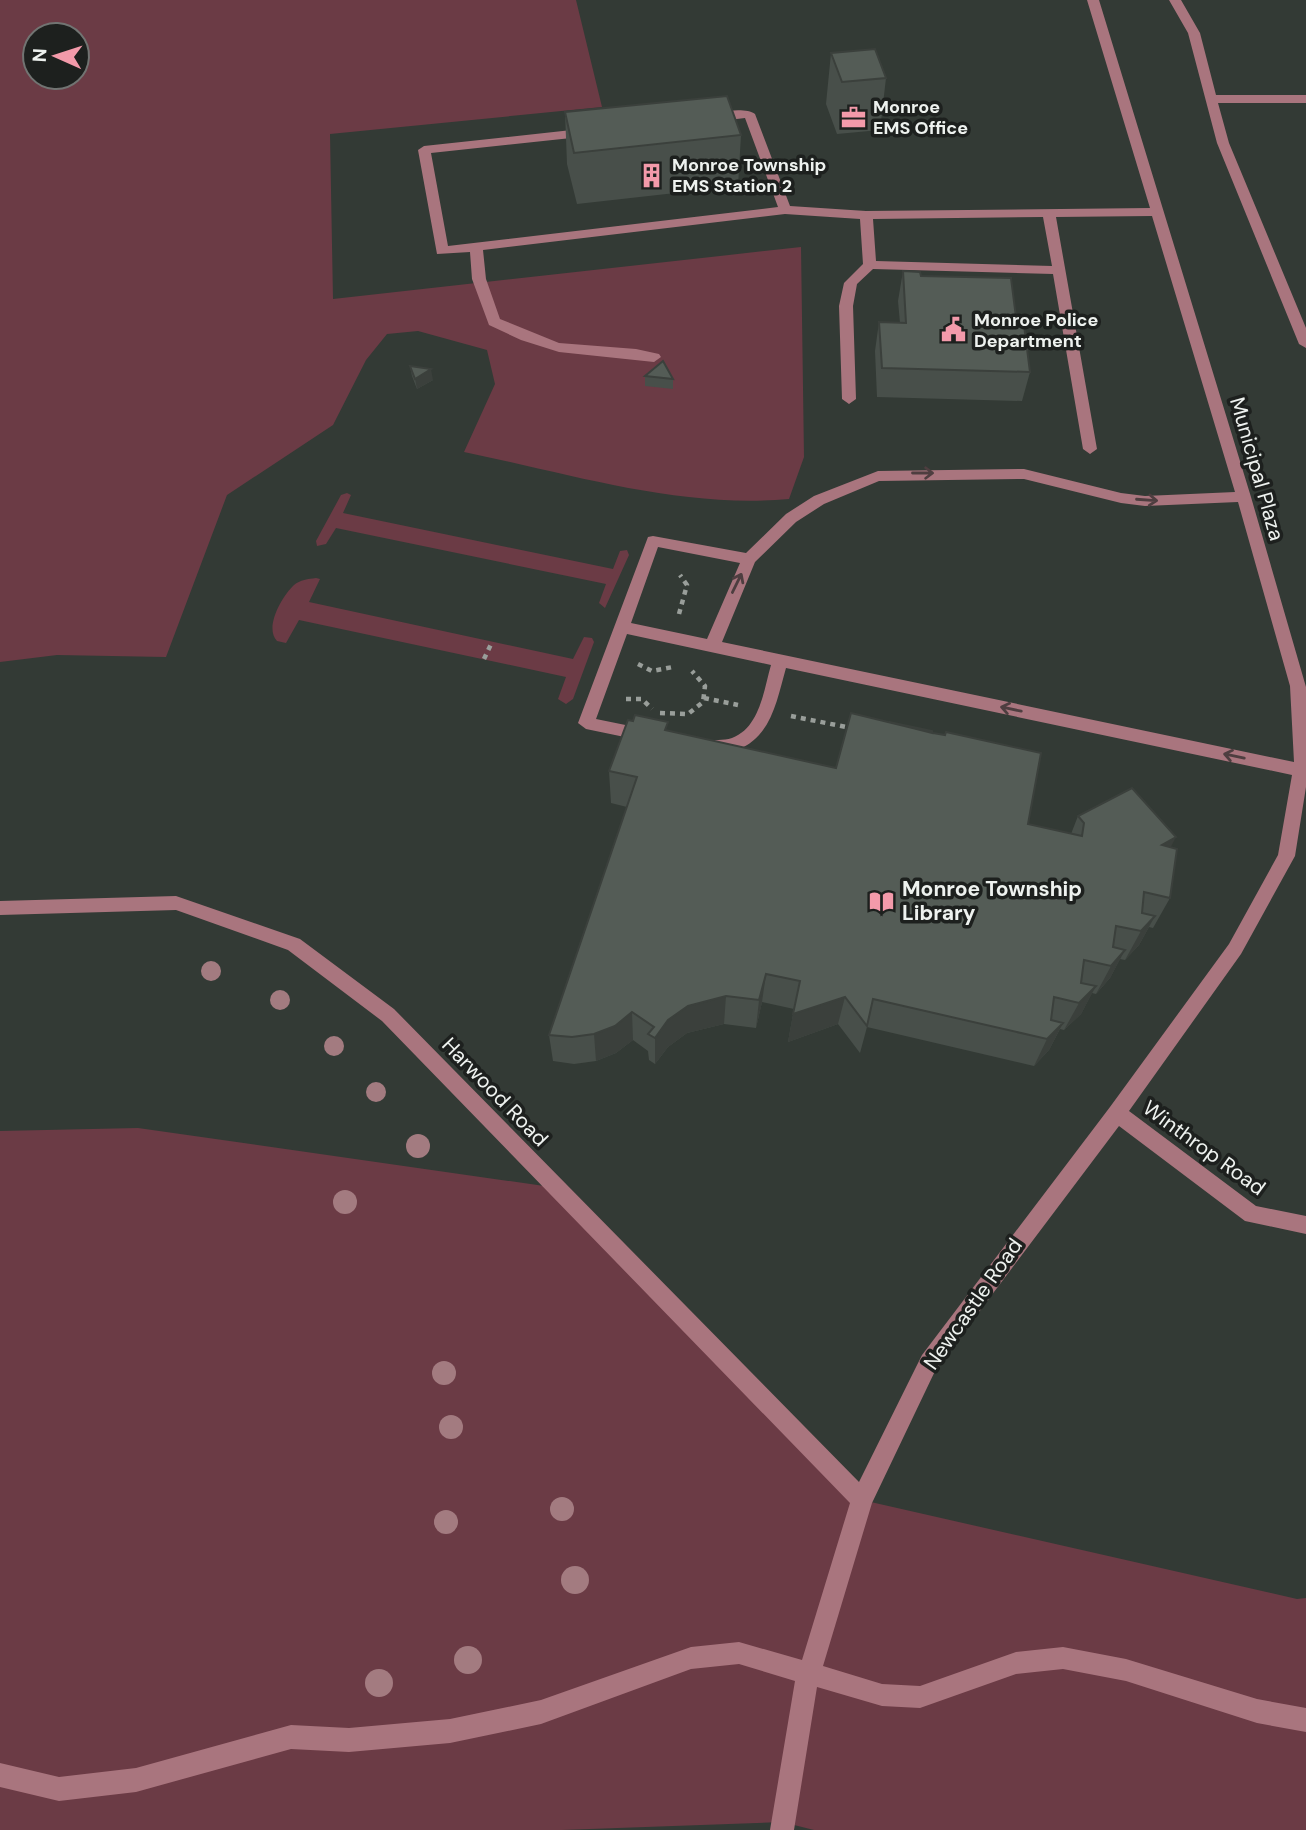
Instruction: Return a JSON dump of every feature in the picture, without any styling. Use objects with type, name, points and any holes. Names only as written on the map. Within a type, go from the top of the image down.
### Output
[{"type":"street","name":"Municipal Plaza","points":[[1093,0],[1244,497],[1298,687],[1301,770],[1286,856],[1235,949]]},
{"type":"street","points":[[1175,0],[1194,33],[1223,143],[1306,344]]},
{"type":"street","points":[[1213,99],[1306,99]]},
{"type":"street","points":[[695,120],[749,114],[785,210]]},
{"type":"street","points":[[600,131],[424,150],[442,251],[785,210],[866,215],[1158,212]]},
{"type":"street","points":[[1049,213],[1090,449]]},
{"type":"street","points":[[866,215],[870,265]]},
{"type":"street","points":[[476,246],[479,279],[494,322],[524,337],[553,346],[580,351],[637,352],[654,357]]},
{"type":"street","points":[[849,399],[846,306],[851,283],[870,265],[1060,270]]},
{"type":"street","points":[[712,647],[729,601],[749,559],[791,519],[818,500],[878,476],[1024,474],[1121,498],[1145,501],[1244,497]]},
{"type":"street","points":[[665,739],[586,723],[653,541],[749,559]]},
{"type":"street","points":[[621,627],[1301,770]]},
{"type":"street","points":[[689,744],[720,748],[738,744],[760,728],[780,661]]},
{"type":"street","name":"Harwood Road","points":[[0,908],[176,903],[294,944],[388,1015],[862,1500]]},
{"type":"street","name":"Newcastle Road","points":[[782,1830],[809,1674],[862,1500],[929,1363],[1004,1258],[1117,1113],[1235,949]]},
{"type":"street","name":"Winthrop Road","points":[[1117,1113],[1252,1214],[1306,1225]]},
{"type":"street","points":[[0,1775],[59,1788],[72,1787],[136,1780],[291,1737],[349,1740],[450,1731],[541,1712],[691,1658],[739,1653],[882,1695],[920,1697],[1016,1663],[1063,1658],[1126,1670],[1257,1711],[1306,1720]]},
{"type":"path","points":[[645,566],[675,572],[685,579],[687,591],[664,654],[663,668]]},
{"type":"path","points":[[484,659],[492,642]]},
{"type":"path","points":[[595,699],[642,699],[659,713],[679,716],[697,709],[704,698],[705,685],[694,672],[684,668],[652,671],[613,650]]},
{"type":"path","points":[[704,698],[854,729]]},
{"type":"shaded area","points":[[0,0],[576,0],[602,107],[330,134],[333,299],[801,247],[804,457],[789,499],[748,501],[666,494],[626,488],[464,452],[495,384],[487,350],[418,331],[387,334],[366,360],[333,425],[227,495],[166,657],[57,655],[0,662]]},
{"type":"shaded area","points":[[341,495],[351,495],[343,513],[613,569],[620,551],[627,550],[629,555],[605,608],[599,603],[606,584],[336,528],[326,544],[317,546],[316,541]]},
{"type":"shaded area","points":[[320,579],[309,602],[573,659],[584,637],[592,638],[594,642],[573,699],[566,704],[558,699],[566,677],[299,620],[286,643],[277,641],[272,628],[284,597],[296,583]]},
{"type":"shaded area","points":[[138,1128],[558,1188],[862,1500],[1297,1599],[1306,1598],[1306,1830],[814,1830],[782,1822],[562,1830],[0,1830],[0,1131]]},
{"type":"building","points":[[875,49],[886,78],[842,82],[831,53]]},
{"type":"building","points":[[727,96],[741,135],[574,153],[565,112]]},
{"type":"building","name":"Monroe Police Department","points":[[903,271],[920,272],[921,276],[1011,278],[1017,325],[1024,325],[1030,372],[882,368],[879,322],[906,323]]},
{"type":"building","points":[[663,361],[673,379],[645,376]]},
{"type":"building","points":[[410,366],[431,369],[415,379]]},
{"type":"building","name":"Monroe Township Library","points":[[851,713],[933,733],[945,735],[946,732],[1041,753],[1028,824],[1082,836],[1084,823],[1078,816],[1132,788],[1176,837],[1162,845],[1177,849],[1170,898],[1144,892],[1142,913],[1155,916],[1141,931],[1116,926],[1113,947],[1125,950],[1111,966],[1084,960],[1081,983],[1096,986],[1079,1003],[1054,997],[1051,1020],[1063,1023],[1047,1039],[873,999],[867,1026],[845,997],[793,1014],[800,981],[766,974],[759,1000],[726,996],[688,1006],[668,1020],[655,1038],[648,1034],[654,1027],[632,1012],[615,1026],[594,1034],[572,1037],[549,1035],[637,777],[609,771],[628,720],[633,721],[635,715],[668,722],[665,730],[836,768]]},
{"type":"building","points":[[889,722],[932,731],[932,733]]},
{"type":"place","name":"Monroe EMS Office","points":[[853,117]]},
{"type":"place","name":"Monroe Township EMS Station 2","points":[[652,175]]},
{"type":"place","name":"Monroe Police Department","points":[[954,330]]},
{"type":"place","name":"Monroe Township Library","points":[[882,901]]}]
